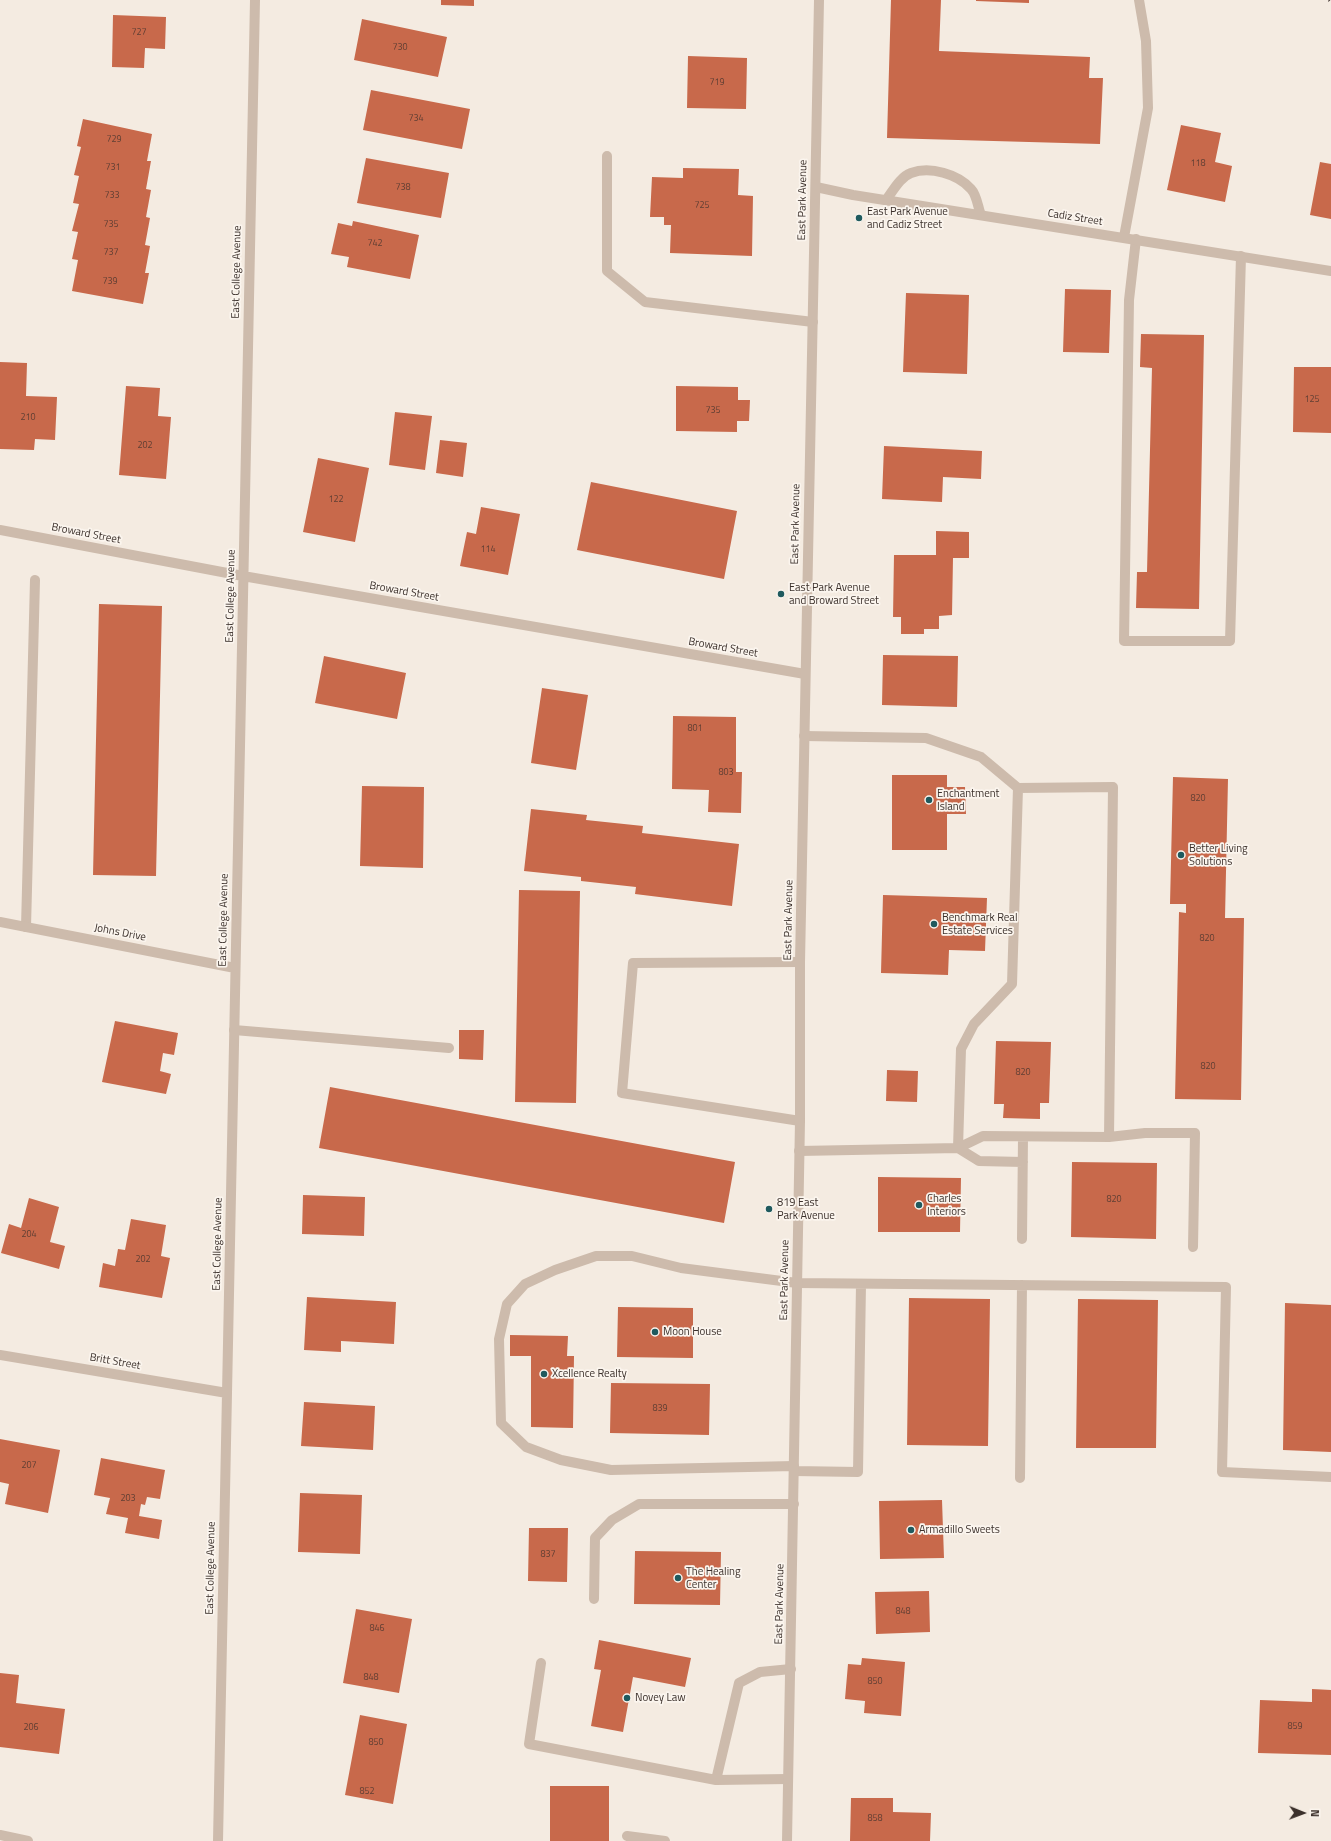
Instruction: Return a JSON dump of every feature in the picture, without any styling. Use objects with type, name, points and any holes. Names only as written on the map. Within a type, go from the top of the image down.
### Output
[{"type":"street","name":"East College Avenue","points":[[218,1841],[255,0]]},
{"type":"street","name":"East Park Avenue","points":[[787,1841],[800,1121],[800,962],[805,674],[819,0]]},
{"type":"street","points":[[1124,237],[1148,108],[1146,41],[1140,0]]},
{"type":"street","points":[[607,156],[607,271],[645,302],[813,322]]},
{"type":"street","points":[[886,200],[902,179],[911,173],[927,171],[944,172],[957,178],[971,189],[981,215]]},
{"type":"street","name":"Cadiz Street","points":[[816,187],[886,200],[1331,271]]},
{"type":"street","points":[[1136,239],[1129,300],[1124,641],[1230,641],[1241,256]]},
{"type":"street","name":"Broward Street","points":[[0,530],[243,576],[805,674]]},
{"type":"street","points":[[26,927],[35,580]]},
{"type":"street","points":[[804,736],[926,738],[982,757],[1018,788],[1114,787],[1109,1137]]},
{"type":"street","points":[[958,1148],[961,1049],[974,1024],[1012,984],[1018,788]]},
{"type":"street","name":"Johns Drive","points":[[0,922],[235,968]]},
{"type":"street","points":[[800,962],[633,963],[622,1094],[800,1121]]},
{"type":"street","points":[[234,1030],[449,1048]]},
{"type":"street","points":[[799,1151],[958,1148],[983,1136],[1109,1137],[1145,1133],[1194,1133],[1193,1247]]},
{"type":"street","points":[[1022,1239],[1023,1136]]},
{"type":"street","points":[[958,1148],[979,1161],[1023,1162]]},
{"type":"street","points":[[861,1284],[858,1472],[794,1468],[611,1470],[561,1460],[526,1447],[501,1423],[499,1339],[507,1304],[525,1284],[556,1270],[596,1256],[632,1256],[681,1268],[797,1283],[1226,1287],[1222,1472],[1331,1477]]},
{"type":"street","points":[[1020,1478],[1022,1285]]},
{"type":"street","name":"Britt Street","points":[[0,1355],[227,1393]]},
{"type":"street","points":[[594,1599],[595,1538],[612,1520],[639,1504],[794,1504]]},
{"type":"street","points":[[541,1663],[530,1744],[716,1780],[788,1779]]},
{"type":"street","points":[[716,1780],[739,1683],[760,1672],[791,1669]]},
{"type":"street","points":[[0,1835],[28,1841]]},
{"type":"street","points":[[627,1836],[665,1841]]},
{"type":"building","points":[[441,0],[474,0],[474,6],[441,5]]},
{"type":"building","points":[[891,0],[941,0],[939,51],[1090,57],[1089,78],[1103,78],[1100,144],[887,138]]},
{"type":"building","points":[[1029,0],[1029,3],[976,1]]},
{"type":"building","points":[[113,15],[166,17],[165,49],[145,48],[144,68],[112,67]]},
{"type":"building","points":[[362,19],[447,37],[438,77],[354,60]]},
{"type":"building","points":[[688,56],[747,58],[746,109],[687,108]]},
{"type":"building","points":[[371,90],[470,109],[462,149],[363,130]]},
{"type":"building","points":[[83,119],[152,134],[147,161],[151,161],[146,189],[151,190],[146,217],[150,218],[145,245],[150,246],[145,273],[149,273],[143,304],[72,291],[78,260],[72,259],[78,232],[72,231],[79,204],[73,203],[79,176],[74,175],[81,147],[77,146]]},
{"type":"building","points":[[1181,125],[1221,133],[1215,162],[1232,166],[1225,202],[1167,190]]},
{"type":"building","points":[[366,158],[449,173],[441,218],[357,203]]},
{"type":"building","points":[[1320,162],[1331,164],[1331,219],[1310,215]]},
{"type":"building","points":[[683,168],[739,169],[738,195],[753,196],[752,256],[670,253],[671,225],[664,225],[664,217],[650,217],[652,177],[683,178]]},
{"type":"building","points":[[353,221],[419,235],[410,279],[347,267],[349,257],[331,254],[338,223],[352,226]]},
{"type":"building","points":[[1065,289],[1111,290],[1109,353],[1063,352]]},
{"type":"building","points":[[906,293],[969,295],[967,374],[903,372]]},
{"type":"building","points":[[1141,334],[1204,335],[1199,609],[1136,608],[1137,572],[1147,572],[1152,368],[1140,367]]},
{"type":"building","points":[[0,362],[27,363],[26,396],[57,397],[55,440],[35,439],[34,450],[0,449]]},
{"type":"building","points":[[1294,367],[1331,367],[1331,433],[1293,432]]},
{"type":"building","points":[[126,386],[160,388],[158,416],[171,417],[166,479],[119,475]]},
{"type":"building","points":[[676,386],[738,387],[738,400],[750,400],[749,421],[737,421],[737,432],[676,431]]},
{"type":"building","points":[[395,412],[432,416],[425,470],[389,465]]},
{"type":"building","points":[[440,440],[467,443],[463,477],[436,473]]},
{"type":"building","points":[[884,446],[982,451],[981,479],[943,477],[942,502],[882,499]]},
{"type":"building","points":[[318,458],[369,468],[355,542],[303,532]]},
{"type":"building","points":[[591,482],[737,511],[724,579],[577,550]]},
{"type":"building","points":[[481,507],[520,514],[508,575],[460,566],[467,532],[476,534]]},
{"type":"building","points":[[936,531],[969,532],[969,558],[953,558],[952,615],[939,616],[939,629],[924,629],[924,634],[901,634],[901,617],[893,617],[894,555],[936,555]]},
{"type":"building","points":[[99,604],[162,606],[156,876],[93,875]]},
{"type":"building","points":[[883,655],[958,656],[957,707],[882,705]]},
{"type":"building","points":[[324,656],[406,673],[397,719],[315,703]]},
{"type":"building","points":[[542,688],[588,695],[576,770],[531,763]]},
{"type":"building","points":[[673,716],[736,717],[736,772],[742,772],[741,813],[708,812],[709,790],[672,789]]},
{"type":"building","name":"Enchantment Island","points":[[892,775],[947,775],[947,787],[965,787],[966,814],[947,814],[947,850],[892,850]]},
{"type":"building","points":[[1173,777],[1228,779],[1225,918],[1244,918],[1241,1100],[1175,1099],[1179,912],[1186,913],[1186,904],[1170,904]]},
{"type":"building","points":[[362,786],[424,787],[423,868],[360,866]]},
{"type":"building","points":[[531,809],[587,815],[586,820],[643,826],[642,833],[739,844],[732,906],[635,894],[636,887],[581,881],[581,877],[524,871]]},
{"type":"building","points":[[519,890],[580,891],[576,1103],[515,1102]]},
{"type":"building","name":"Benchmark Real Estate Services","points":[[883,895],[987,898],[985,951],[949,950],[948,975],[881,973]]},
{"type":"building","points":[[115,1021],[178,1033],[174,1055],[163,1053],[160,1071],[171,1074],[166,1094],[102,1082]]},
{"type":"building","points":[[459,1030],[484,1030],[483,1060],[459,1059]]},
{"type":"building","points":[[996,1041],[1051,1042],[1049,1103],[1040,1103],[1040,1119],[1003,1118],[1004,1104],[994,1104]]},
{"type":"building","points":[[887,1070],[918,1071],[917,1102],[886,1101]]},
{"type":"building","points":[[330,1087],[735,1162],[724,1223],[319,1148]]},
{"type":"building","points":[[1072,1162],[1157,1163],[1156,1239],[1071,1237]]},
{"type":"building","name":"Charles Interiors","points":[[878,1177],[961,1178],[960,1232],[878,1232]]},
{"type":"building","points":[[303,1195],[365,1197],[364,1236],[302,1234]]},
{"type":"building","points":[[29,1198],[59,1207],[50,1242],[65,1246],[59,1269],[1,1253],[9,1224],[21,1228]]},
{"type":"building","points":[[131,1219],[166,1225],[161,1256],[170,1258],[162,1298],[99,1287],[103,1263],[115,1266],[118,1249],[125,1250]]},
{"type":"building","points":[[307,1297],[396,1302],[394,1344],[341,1341],[341,1352],[304,1350]]},
{"type":"building","points":[[909,1298],[990,1299],[988,1446],[907,1445]]},
{"type":"building","points":[[1078,1299],[1158,1300],[1156,1448],[1076,1448]]},
{"type":"building","points":[[1285,1303],[1331,1305],[1331,1452],[1283,1450]]},
{"type":"building","name":"Moon House","points":[[618,1307],[693,1308],[693,1358],[617,1357]]},
{"type":"building","points":[[510,1335],[568,1336],[567,1356],[574,1356],[573,1428],[531,1427],[531,1356],[510,1356]]},
{"type":"building","points":[[611,1383],[710,1384],[709,1435],[610,1433]]},
{"type":"building","points":[[304,1402],[375,1406],[373,1450],[301,1446]]},
{"type":"building","points":[[0,1439],[60,1450],[48,1513],[5,1504],[9,1484],[0,1482]]},
{"type":"building","points":[[101,1458],[165,1470],[160,1499],[147,1497],[145,1505],[141,1504],[139,1516],[162,1520],[159,1539],[125,1533],[128,1518],[106,1514],[110,1498],[94,1495]]},
{"type":"building","points":[[300,1493],[362,1495],[360,1554],[298,1552]]},
{"type":"building","name":"Armadillo Sweets","points":[[942,1500],[944,1558],[880,1559],[879,1501]]},
{"type":"building","points":[[529,1528],[568,1528],[567,1582],[528,1581]]},
{"type":"building","name":"The Healing Center","points":[[635,1551],[721,1552],[720,1605],[634,1604]]},
{"type":"building","points":[[929,1591],[930,1632],[876,1634],[875,1592]]},
{"type":"building","points":[[356,1609],[412,1619],[399,1693],[343,1683]]},
{"type":"building","points":[[599,1640],[691,1658],[685,1687],[633,1677],[623,1732],[591,1726],[601,1670],[594,1669]]},
{"type":"building","points":[[862,1658],[905,1662],[901,1716],[864,1713],[865,1701],[845,1699],[848,1664],[861,1665]]},
{"type":"building","points":[[0,1673],[19,1675],[16,1703],[65,1709],[59,1754],[0,1747]]},
{"type":"building","points":[[1312,1689],[1331,1690],[1331,1755],[1258,1753],[1260,1700],[1312,1702]]},
{"type":"building","points":[[360,1715],[407,1724],[393,1804],[345,1795]]},
{"type":"building","points":[[550,1786],[609,1786],[609,1841],[550,1841]]},
{"type":"building","points":[[851,1798],[893,1798],[893,1812],[931,1813],[930,1841],[850,1841]]},
{"type":"place","name":"East Park Avenue and Cadiz Street","points":[[859,218]]},
{"type":"place","name":"East Park Avenue and Broward Street","points":[[781,594]]},
{"type":"place","name":"Enchantment Island","points":[[929,800]]},
{"type":"place","name":"Better Living Solutions","points":[[1181,855]]},
{"type":"place","name":"Benchmark Real Estate Services","points":[[934,924]]},
{"type":"place","name":"Charles Interiors","points":[[919,1205]]},
{"type":"place","name":"819 East Park Avenue","points":[[769,1209]]},
{"type":"place","name":"Moon House","points":[[655,1332]]},
{"type":"place","name":"Xcellence Realty","points":[[544,1374]]},
{"type":"place","name":"Armadillo Sweets","points":[[911,1530]]},
{"type":"place","name":"The Healing Center","points":[[678,1578]]},
{"type":"place","name":"Novey Law","points":[[627,1698]]}]
